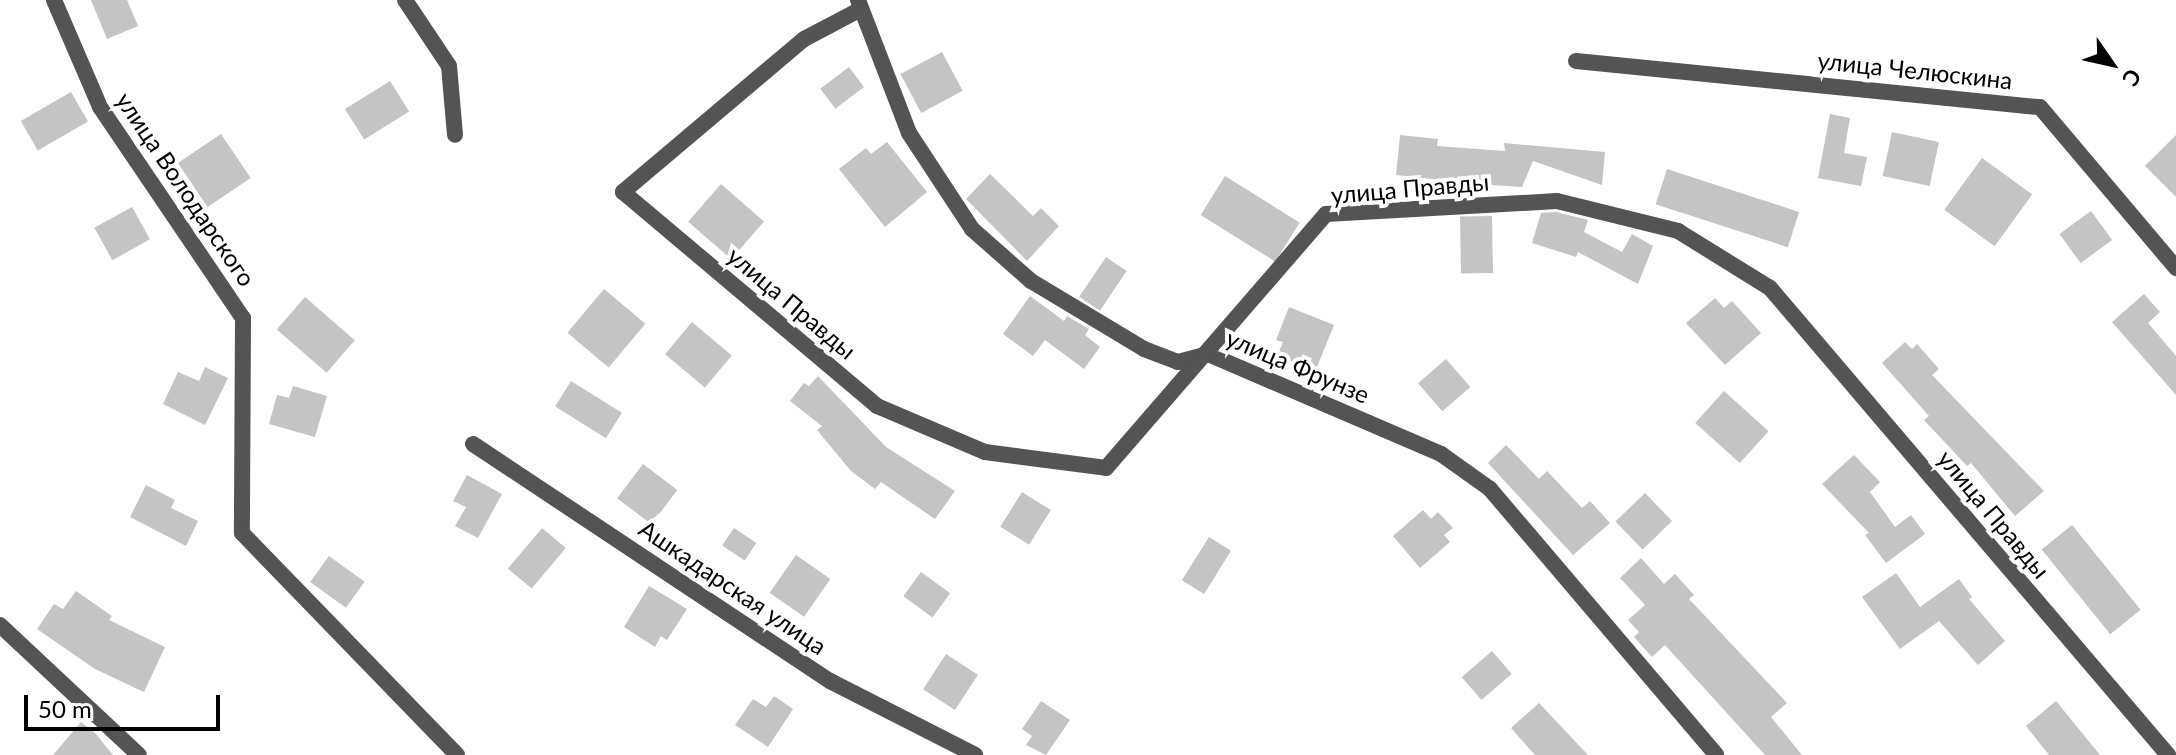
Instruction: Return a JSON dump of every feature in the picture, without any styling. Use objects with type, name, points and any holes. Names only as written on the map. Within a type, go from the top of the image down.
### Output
[{"type":"street","name":"улица Володарского","points":[[54,0],[100,107],[243,318],[242,533],[457,755]]},
{"type":"street","points":[[405,0],[449,66],[455,135]]},
{"type":"street","name":"улица Правды","points":[[860,5],[804,39],[623,192],[877,406],[985,452],[1106,468],[1208,354],[1326,214],[1557,201],[1678,231],[1770,288],[2168,755]]},
{"type":"street","name":"улица Фрунзе","points":[[860,5],[909,133],[972,229],[1031,281],[1144,349],[1178,362],[1208,354],[1441,454],[1490,489],[1716,755]]},
{"type":"street","name":"улица Челюскина","points":[[1576,61],[2040,107],[2176,268]]},
{"type":"street","name":"Ашкадарская улица","points":[[473,444],[830,681],[975,755]]},
{"type":"street","points":[[0,625],[139,755]]},
{"type":"building","points":[[91,0],[127,0],[138,26],[107,39]]},
{"type":"building","points":[[942,52],[963,91],[921,113],[901,74]]},
{"type":"building","points":[[849,67],[864,87],[835,109],[820,89]]},
{"type":"building","points":[[390,81],[409,112],[364,140],[345,109]]},
{"type":"building","points":[[71,92],[88,121],[38,150],[21,121]]},
{"type":"building","points":[[1830,114],[1850,118],[1844,153],[1867,157],[1861,186],[1818,178]]},
{"type":"building","points":[[1892,132],[1939,142],[1930,186],[1883,176]]},
{"type":"building","points":[[221,134],[251,178],[208,207],[178,163]]},
{"type":"building","points":[[1400,135],[1438,139],[1437,146],[1505,151],[1504,143],[1605,152],[1602,185],[1533,161],[1522,187],[1491,185],[1492,194],[1459,195],[1459,182],[1396,175]]},
{"type":"building","points":[[2176,135],[2176,197],[2145,166]]},
{"type":"building","points":[[887,142],[927,192],[885,227],[839,169],[866,148],[871,154]]},
{"type":"building","points":[[1982,158],[2032,194],[1995,246],[1944,210]]},
{"type":"building","points":[[1667,169],[1799,212],[1788,247],[1656,204]]},
{"type":"building","points":[[990,174],[1033,216],[1041,208],[1059,226],[1027,261],[966,199]]},
{"type":"building","points":[[1225,176],[1300,223],[1275,262],[1201,215]]},
{"type":"building","points":[[721,184],[764,221],[731,259],[688,222]]},
{"type":"building","points":[[132,207],[150,239],[112,260],[94,228]]},
{"type":"building","points":[[2091,211],[2112,240],[2081,263],[2059,234]]},
{"type":"building","points":[[1556,212],[1588,220],[1584,232],[1622,252],[1632,234],[1653,246],[1638,284],[1578,252],[1576,257],[1532,243],[1541,213]]},
{"type":"building","points":[[1492,216],[1493,273],[1461,274],[1460,217]]},
{"type":"building","points":[[1106,257],[1127,271],[1100,311],[1079,297]]},
{"type":"building","points":[[604,289],[645,324],[609,367],[567,333]]},
{"type":"building","points":[[2144,294],[2160,312],[2148,323],[2176,356],[2176,395],[2112,322]]},
{"type":"building","points":[[1030,296],[1064,321],[1067,316],[1089,329],[1085,335],[1100,347],[1084,369],[1045,340],[1033,356],[1003,334]]},
{"type":"building","points":[[305,297],[355,340],[327,373],[277,329]]},
{"type":"building","points":[[1715,298],[1724,308],[1732,301],[1761,333],[1725,365],[1686,323]]},
{"type":"building","points":[[1289,307],[1334,325],[1315,372],[1277,356],[1283,342],[1276,340]]},
{"type":"building","points":[[692,322],[732,355],[705,388],[665,354]]},
{"type":"building","points":[[1905,342],[1912,349],[1917,344],[1939,369],[1932,375],[2044,491],[2015,516],[1971,463],[1967,466],[1924,420],[1929,416],[1882,363]]},
{"type":"building","points":[[1446,359],[1470,387],[1442,411],[1418,383]]},
{"type":"building","points":[[205,367],[228,378],[205,425],[163,404],[178,372],[199,381]]},
{"type":"building","points":[[818,376],[886,447],[955,491],[935,519],[881,482],[875,489],[851,471],[817,430],[822,426],[790,401],[804,383],[809,386]]},
{"type":"building","points":[[571,381],[622,413],[606,438],[555,406]]},
{"type":"building","points":[[293,386],[327,396],[315,437],[269,424],[277,395],[289,398]]},
{"type":"building","points":[[1724,391],[1769,431],[1740,463],[1695,423]]},
{"type":"building","points":[[1506,445],[1539,479],[1547,471],[1582,508],[1590,501],[1610,523],[1573,555],[1488,463]]},
{"type":"building","points":[[1854,455],[1880,482],[1870,492],[1895,527],[1911,515],[1925,534],[1886,563],[1865,535],[1869,533],[1822,484]]},
{"type":"building","points":[[643,464],[677,490],[651,524],[617,498]]},
{"type":"building","points":[[467,475],[502,494],[478,538],[455,526],[466,507],[453,501]]},
{"type":"building","points":[[146,485],[175,500],[171,508],[198,521],[186,546],[130,517]]},
{"type":"building","points":[[1022,492],[1051,510],[1029,545],[1000,527]]},
{"type":"building","points":[[1645,493],[1672,521],[1643,550],[1616,521]]},
{"type":"building","points":[[1423,510],[1431,519],[1438,512],[1453,528],[1444,535],[1450,542],[1420,568],[1393,536]]},
{"type":"building","points":[[2072,525],[2141,610],[2110,634],[2042,550]]},
{"type":"building","points":[[542,528],[566,548],[532,589],[508,569]]},
{"type":"building","points":[[734,528],[756,543],[745,561],[722,545]]},
{"type":"building","points":[[1209,537],[1231,551],[1204,594],[1182,580]]},
{"type":"building","points":[[796,555],[830,579],[804,617],[770,593]]},
{"type":"building","points":[[329,556],[365,582],[346,608],[310,582]]},
{"type":"building","points":[[1641,558],[1664,584],[1675,574],[1694,595],[1689,599],[1787,703],[1771,717],[1802,755],[1765,755],[1665,645],[1652,657],[1634,637],[1639,632],[1628,620],[1645,605],[1620,578]]},
{"type":"building","points":[[921,572],[950,593],[932,617],[903,596]]},
{"type":"building","points":[[1896,573],[1920,607],[1959,579],[1972,597],[1969,599],[2005,641],[1978,665],[1939,621],[1900,649],[1862,597]]},
{"type":"building","points":[[649,586],[687,609],[667,640],[661,636],[655,647],[624,627]]},
{"type":"building","points":[[76,591],[112,616],[109,620],[165,647],[144,692],[95,669],[37,629],[54,604],[63,609]]},
{"type":"building","points":[[1492,651],[1512,674],[1481,700],[1462,677]]},
{"type":"building","points":[[946,654],[978,675],[955,710],[923,689]]},
{"type":"building","points":[[774,696],[793,709],[768,747],[735,725],[753,699],[766,707]]},
{"type":"building","points":[[1041,701],[1070,720],[1046,755],[1026,745],[1032,736],[1022,729]]},
{"type":"building","points":[[2056,701],[2100,755],[2049,755],[2026,726]]},
{"type":"building","points":[[1539,703],[1588,755],[1535,755],[1511,728]]},
{"type":"building","points":[[81,722],[96,734],[113,755],[53,755]]}]
